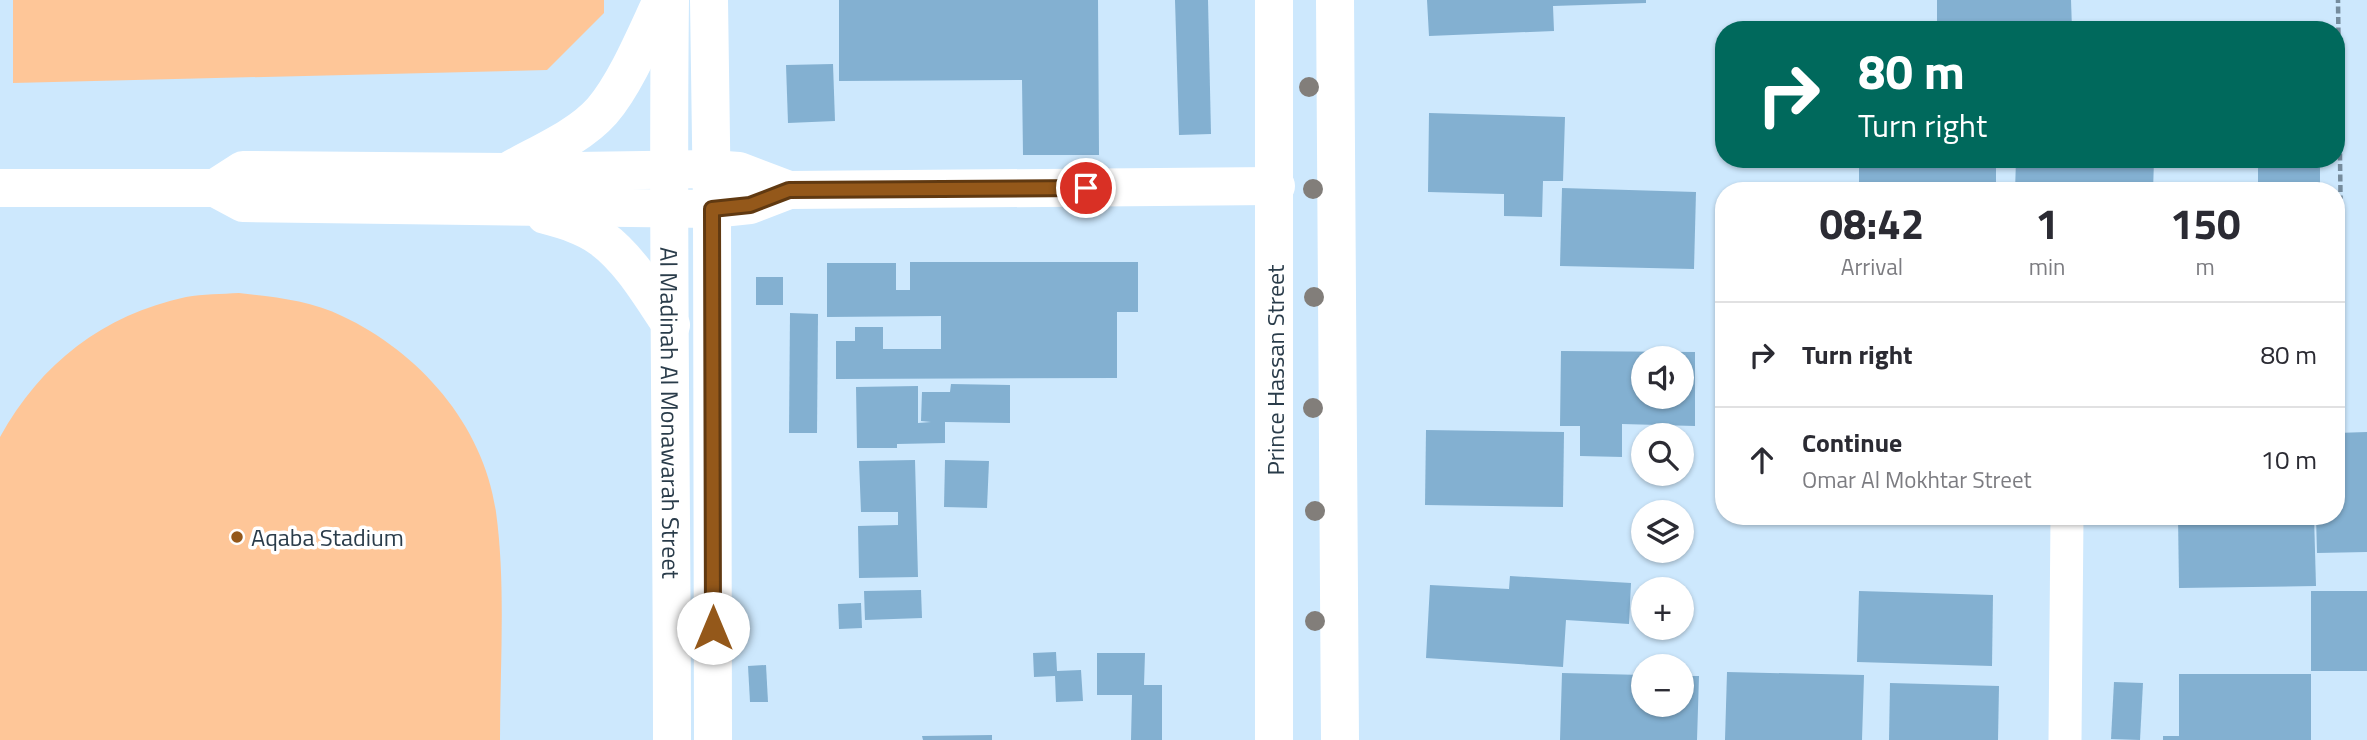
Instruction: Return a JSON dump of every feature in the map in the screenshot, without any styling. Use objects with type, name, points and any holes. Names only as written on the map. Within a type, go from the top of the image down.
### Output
[{"type":"main road","points":[[510,189],[602,111],[626,73],[662,0]]},
{"type":"main road","name":"Al Madinah Al Monawarah Street","points":[[670,0],[668,207],[671,325],[672,740]]},
{"type":"main road","name":"Al Madinah Al Monawarah Street","points":[[709,0],[713,740]]},
{"type":"main road","name":"Prince Hassan Street","points":[[1274,0],[1274,740]]},
{"type":"main road","points":[[1335,0],[1340,740]]},
{"type":"main road","points":[[0,188],[215,188],[243,203],[510,189],[668,169],[711,169],[739,171],[789,190]]},
{"type":"main road","points":[[510,189],[668,207],[712,209],[750,205],[789,190],[1276,187]]},
{"type":"main road","points":[[510,189],[602,238],[632,270],[671,325]]},
{"type":"street","points":[[2065,740],[2067,525]]},
{"type":"path","points":[[2338,0],[2338,21]]},
{"type":"shaded area","points":[[13,0],[604,0],[604,13],[547,70],[13,83]]},
{"type":"shaded area","name":"Aqaba Stadium","points":[[239,293],[317,306],[370,331],[421,371],[462,421],[478,450],[489,480],[496,512],[502,597],[500,740],[0,740],[0,437],[35,386],[77,346],[101,330],[156,305],[186,297]]},
{"type":"building","points":[[839,0],[1098,0],[1099,155],[1023,155],[1022,80],[839,81]]},
{"type":"building","points":[[1175,0],[1208,0],[1211,134],[1179,135]]},
{"type":"building","points":[[1427,0],[1646,0],[1646,3],[1553,6],[1554,31],[1429,36]]},
{"type":"building","points":[[1937,0],[2071,0],[2072,21],[1937,21]]},
{"type":"building","points":[[833,64],[835,121],[788,123],[786,65]]},
{"type":"building","points":[[1429,113],[1565,117],[1563,181],[1543,181],[1542,217],[1504,216],[1504,194],[1428,192]]},
{"type":"building","points":[[1859,168],[1996,168],[1996,182],[1859,182]]},
{"type":"building","points":[[2016,168],[2154,168],[2153,182],[2015,182]]},
{"type":"building","points":[[2258,168],[2320,168],[2320,182],[2258,182]]},
{"type":"building","points":[[1562,188],[1696,192],[1694,269],[1560,266]]},
{"type":"building","points":[[910,262],[1138,262],[1138,312],[1117,312],[1117,378],[836,379],[836,341],[855,341],[855,327],[883,327],[883,349],[941,349],[941,316],[827,317],[827,263],[896,263],[896,290],[910,290]]},
{"type":"building","points":[[756,277],[783,277],[783,305],[756,305]]},
{"type":"building","points":[[790,313],[818,314],[817,433],[789,433]]},
{"type":"building","points":[[1561,351],[1631,352],[1631,409],[1694,409],[1695,352],[1695,426],[1694,423],[1622,424],[1622,457],[1580,456],[1580,426],[1560,426]]},
{"type":"building","points":[[951,384],[1010,385],[1010,423],[945,422],[945,443],[897,444],[897,448],[857,448],[856,387],[918,386],[918,423],[931,422],[921,421],[922,392],[950,392]]},
{"type":"building","points":[[1426,430],[1564,432],[1563,507],[1425,505]]},
{"type":"building","points":[[2367,432],[2367,552],[2317,553],[2316,525],[2345,525],[2345,433]]},
{"type":"building","points":[[915,460],[918,577],[859,578],[858,526],[898,525],[898,512],[861,512],[859,461]]},
{"type":"building","points":[[945,460],[989,461],[987,508],[944,507]]},
{"type":"building","points":[[2178,525],[2314,525],[2316,586],[2179,588]]},
{"type":"building","points":[[1510,576],[1631,583],[1629,624],[1566,620],[1563,667],[1426,658],[1430,585],[1509,589]]},
{"type":"building","points":[[921,590],[922,618],[865,620],[864,591]]},
{"type":"building","points":[[1859,591],[1993,595],[1992,666],[1857,662]]},
{"type":"building","points":[[2311,591],[2367,591],[2367,671],[2311,671]]},
{"type":"building","points":[[861,603],[862,628],[839,629],[838,604]]},
{"type":"building","points":[[1056,652],[1057,671],[1081,670],[1083,701],[1056,702],[1055,676],[1034,677],[1033,653]]},
{"type":"building","points":[[1097,653],[1145,653],[1144,685],[1162,685],[1162,740],[1131,740],[1132,695],[1097,695]]},
{"type":"building","points":[[766,665],[768,702],[750,702],[748,666]]},
{"type":"building","points":[[1727,672],[1864,675],[1862,740],[1725,740]]},
{"type":"building","points":[[1562,673],[1631,675],[1631,717],[1694,717],[1694,676],[1699,676],[1697,740],[1560,740]]},
{"type":"building","points":[[2179,674],[2311,674],[2311,740],[2163,740],[2163,736],[2179,736]]},
{"type":"building","points":[[2114,682],[2143,683],[2140,740],[2111,739]]},
{"type":"building","points":[[1890,683],[1999,686],[1998,740],[1889,740]]},
{"type":"building","points":[[992,735],[992,740],[923,740],[922,736]]},
{"type":"place","name":"Aqaba Stadium","points":[[237,537]]},
{"type":"route","points":[[713,628],[712,209],[750,205],[789,190],[1086,188]]}]
